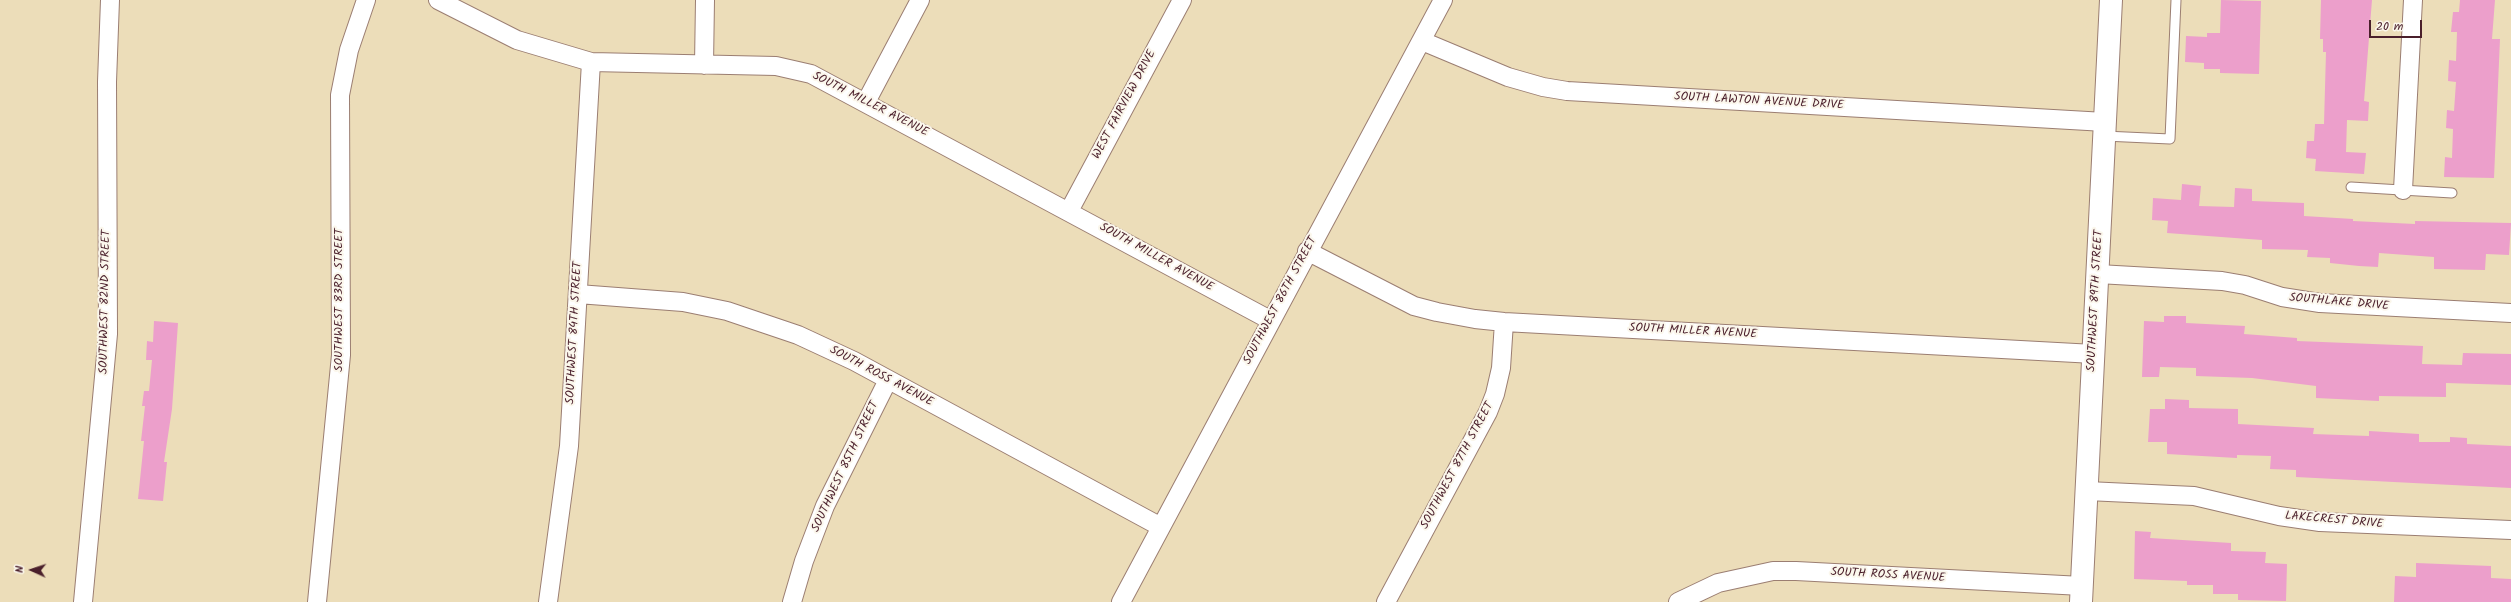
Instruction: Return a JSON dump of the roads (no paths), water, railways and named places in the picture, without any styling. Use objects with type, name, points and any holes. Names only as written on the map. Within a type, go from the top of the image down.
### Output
[{"type":"main road","name":"SOUTHWEST 89TH STREET","points":[[2081,594],[2111,0]]},
{"type":"street","name":"SOUTHWEST 82ND STREET","points":[[83,602],[108,334],[107,82],[110,0]]},
{"type":"street","name":"SOUTHWEST 83RD STREET","points":[[317,602],[341,355],[339,106],[348,50],[366,0]]},
{"type":"street","name":"SOUTH MILLER AVENUE","points":[[438,0],[517,40],[590,62],[776,66],[797,69],[866,102],[1270,320]]},
{"type":"street","points":[[704,65],[705,0]]},
{"type":"street","points":[[866,102],[920,0]]},
{"type":"street","name":"WEST FAIRVIEW DRIVE","points":[[1069,211],[1182,0]]},
{"type":"street","name":"SOUTHWEST 86TH STREET","points":[[1121,602],[1270,320],[1443,0]]},
{"type":"street","points":[[2404,190],[2413,0]]},
{"type":"street","name":"SOUTH LAWTON AVENUE DRIVE","points":[[1422,41],[1508,77],[1543,87],[1567,90],[2105,129]]},
{"type":"street","name":"SOUTHWEST 84TH STREET","points":[[548,602],[569,446],[590,62]]},
{"type":"street","name":"SOUTH MILLER AVENUE","points":[[1308,251],[1414,306],[1453,316],[1504,322],[2094,354]]},
{"type":"street","name":"SOUTHLAKE DRIVE","points":[[2098,274],[2222,281],[2245,285],[2282,297],[2320,303],[2511,313]]},
{"type":"street","name":"SOUTH ROSS AVENUE","points":[[578,294],[653,298],[727,311],[819,344],[1161,527]]},
{"type":"street","name":"SOUTHWEST 87TH STREET","points":[[1386,602],[1488,412],[1495,394],[1501,368],[1504,322]]},
{"type":"street","name":"SOUTHWEST 85TH STREET","points":[[792,602],[804,562],[826,506],[888,380]]},
{"type":"street","name":"LAKECREST DRIVE","points":[[2087,491],[2194,496],[2279,516],[2320,522],[2511,530]]},
{"type":"street","name":"SOUTH ROSS AVENUE","points":[[1678,602],[1697,592],[1739,577],[1773,572],[1796,571],[2081,594]]},
{"type":"lane","points":[[2105,129],[2170,139],[2176,0]]},
{"type":"lane","points":[[2351,188],[2452,193]]}]
